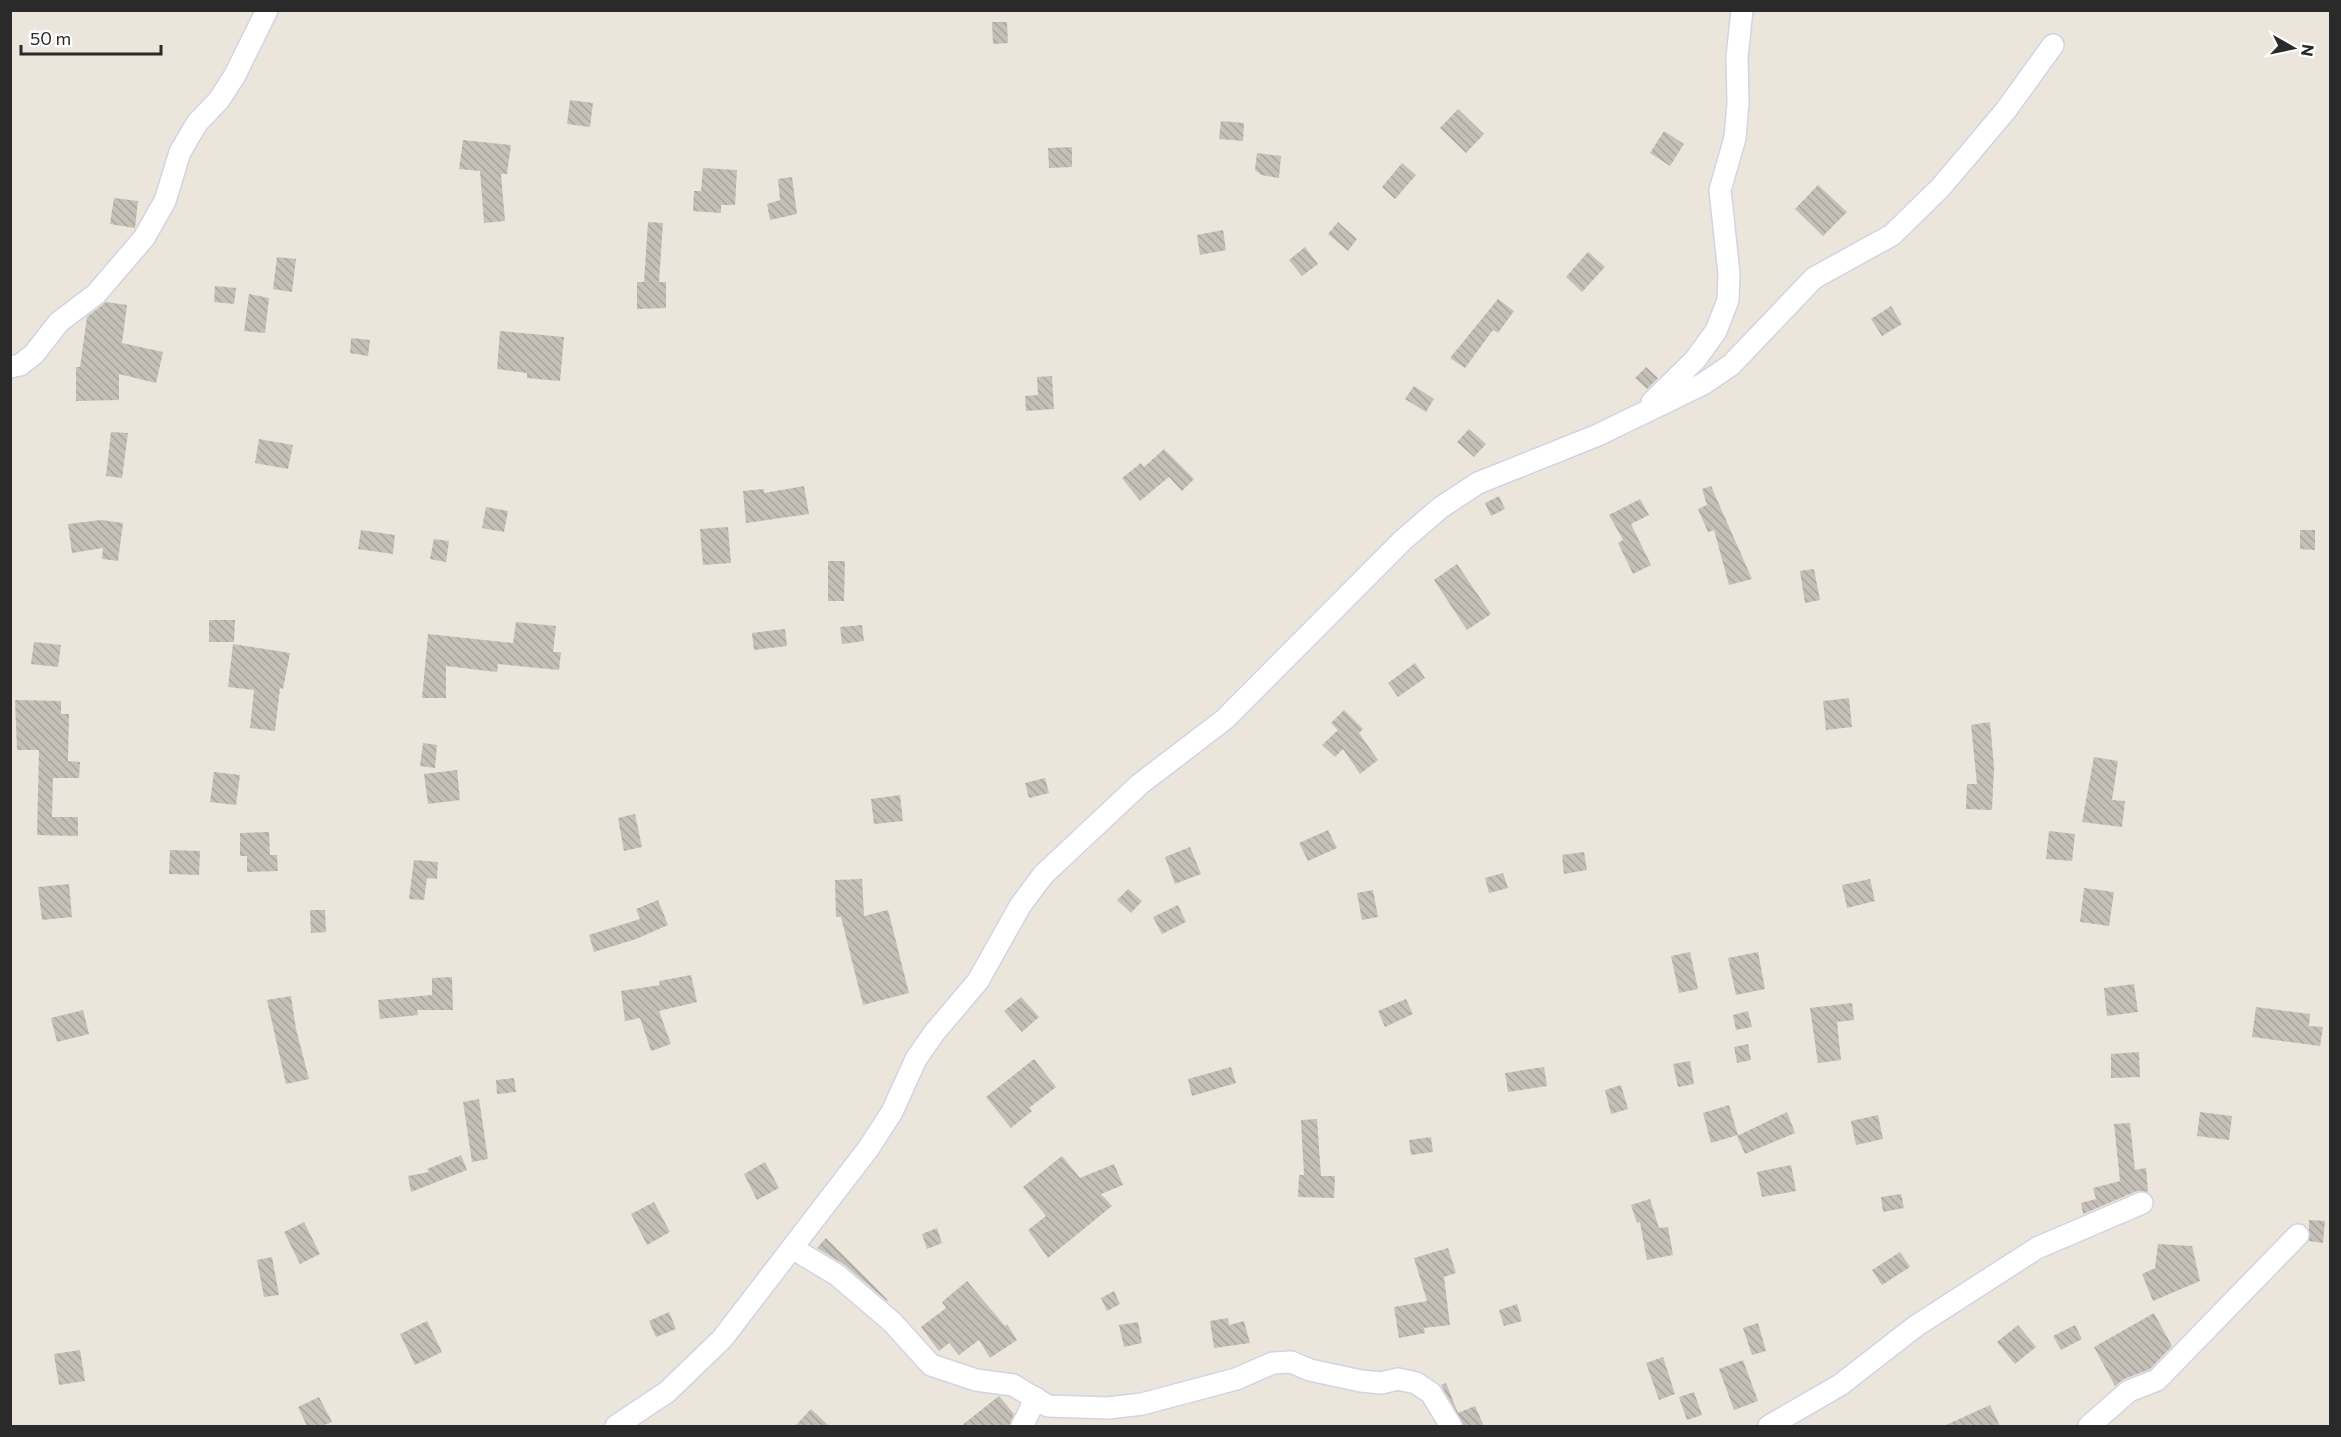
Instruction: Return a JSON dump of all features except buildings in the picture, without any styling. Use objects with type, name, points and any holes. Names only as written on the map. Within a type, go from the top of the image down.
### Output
[{"type":"street","points":[[10,367],[20,365],[34,354],[59,322],[96,294],[144,238],[165,201],[180,152],[197,123],[219,100],[235,75],[267,10]]},
{"type":"street","points":[[1646,413],[1653,399],[1670,387],[1695,360],[1716,331],[1728,300],[1729,274],[1720,190],[1735,138],[1738,103],[1737,57],[1742,10]]},
{"type":"street","points":[[616,1426],[667,1392],[693,1370],[722,1339],[868,1149],[892,1112],[916,1059],[978,981],[1020,906],[1043,875],[1140,784],[1226,719],[1402,541],[1440,508],[1478,483],[1646,413],[1703,384],[1731,365],[1814,278],[1892,235],[1913,216],[2006,110],[2053,45]]},
{"type":"street","points":[[1769,1426],[1840,1385],[1916,1326],[2037,1248],[2142,1203]]},
{"type":"street","points":[[2089,1426],[2129,1391],[2157,1380],[2298,1235]]},
{"type":"street","points":[[792,1248],[837,1275],[892,1322],[931,1365],[976,1380],[1013,1386],[1048,1406],[1108,1408],[1142,1404],[1236,1379],[1274,1363],[1291,1362],[1310,1370],[1361,1381],[1382,1383],[1398,1379],[1416,1383],[1431,1394],[1451,1426]]},
{"type":"street","points":[[1022,1426],[1036,1398]]}]
